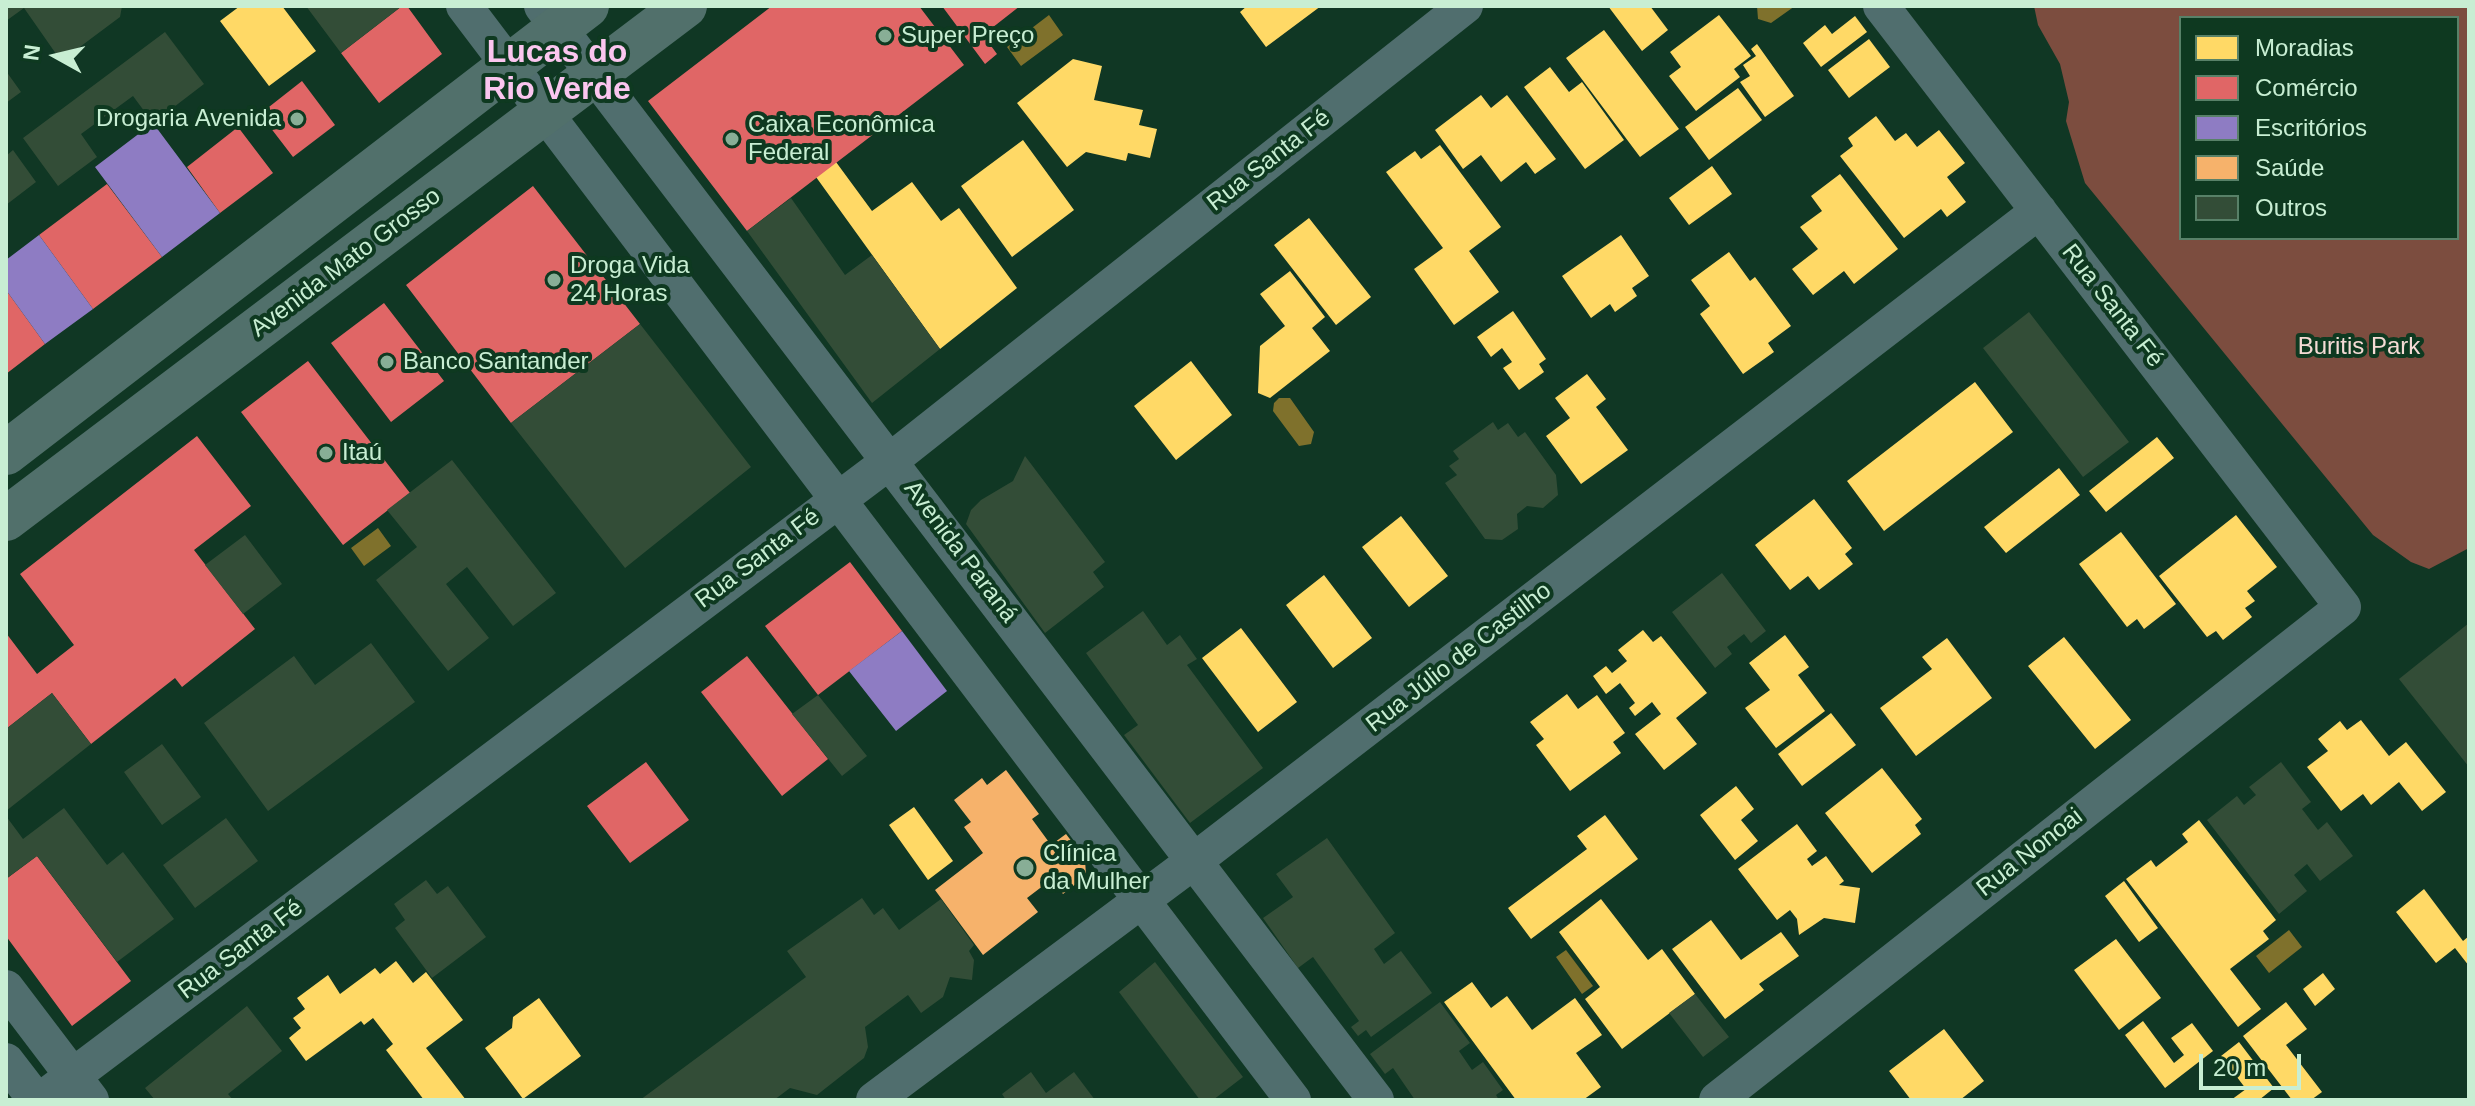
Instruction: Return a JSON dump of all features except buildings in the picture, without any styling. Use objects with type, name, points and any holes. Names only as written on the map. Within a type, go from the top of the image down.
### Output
[{"type":"main road","name":"Avenida Mato Grosso","points":[[6,519],[685,6]]},
{"type":"main road","points":[[6,453],[508,68],[563,13]]},
{"type":"street","points":[[464,6],[1293,1100]]},
{"type":"street","name":"Rua Santa Fé","points":[[38,1100],[82,1088],[890,461],[1465,6]]},
{"type":"street","name":"Rua Santa Fé","points":[[1881,6],[2343,607]]},
{"type":"street","name":"Avenida Paraná","points":[[563,13],[596,74],[1376,1100]]},
{"type":"street","name":"Rua Júlio de Castilho","points":[[874,1100],[1194,861],[2039,211]]},
{"type":"street","name":"Rua Nonoai","points":[[1717,1100],[2343,607]]},
{"type":"street","points":[[6,988],[82,1088]]},
{"type":"street","points":[[6,1061],[38,1100]]},
{"type":"green space","name":"Buritis Park","points":[[2034,6],[2469,6],[2469,548],[2429,569],[2411,562],[2373,535],[2085,183],[2066,121],[2069,102],[2060,64],[2038,25]]},
{"type":"shaded area","points":[[1757,6],[1795,6],[1771,23],[1758,19]]},
{"type":"shaded area","points":[[1049,15],[1063,35],[1021,66],[1007,47]]},
{"type":"shaded area","points":[[1279,398],[1290,398],[1314,432],[1311,444],[1299,446],[1273,411],[1274,403]]},
{"type":"shaded area","points":[[378,528],[391,546],[364,566],[351,548]]},
{"type":"shaded area","points":[[2289,930],[2302,947],[2269,973],[2256,956]]},
{"type":"shaded area","points":[[1566,950],[1593,986],[1582,994],[1556,957]]},
{"type":"place","name":"Super Preço","points":[[885,36]]},
{"type":"place","name":"Drogaria Avenida","points":[[297,119]]},
{"type":"place","name":"Caixa Econômica Federal","points":[[732,139]]},
{"type":"place","name":"Droga Vida 24 Horas","points":[[554,280]]},
{"type":"place","name":"Banco Santander","points":[[387,362]]},
{"type":"place","name":"Itaú","points":[[326,453]]},
{"type":"place","name":"Clínica da Mulher","points":[[1025,868]]},
{"type":"district","name":"Lucas do Rio Verde","points":[[557,72]]}]
